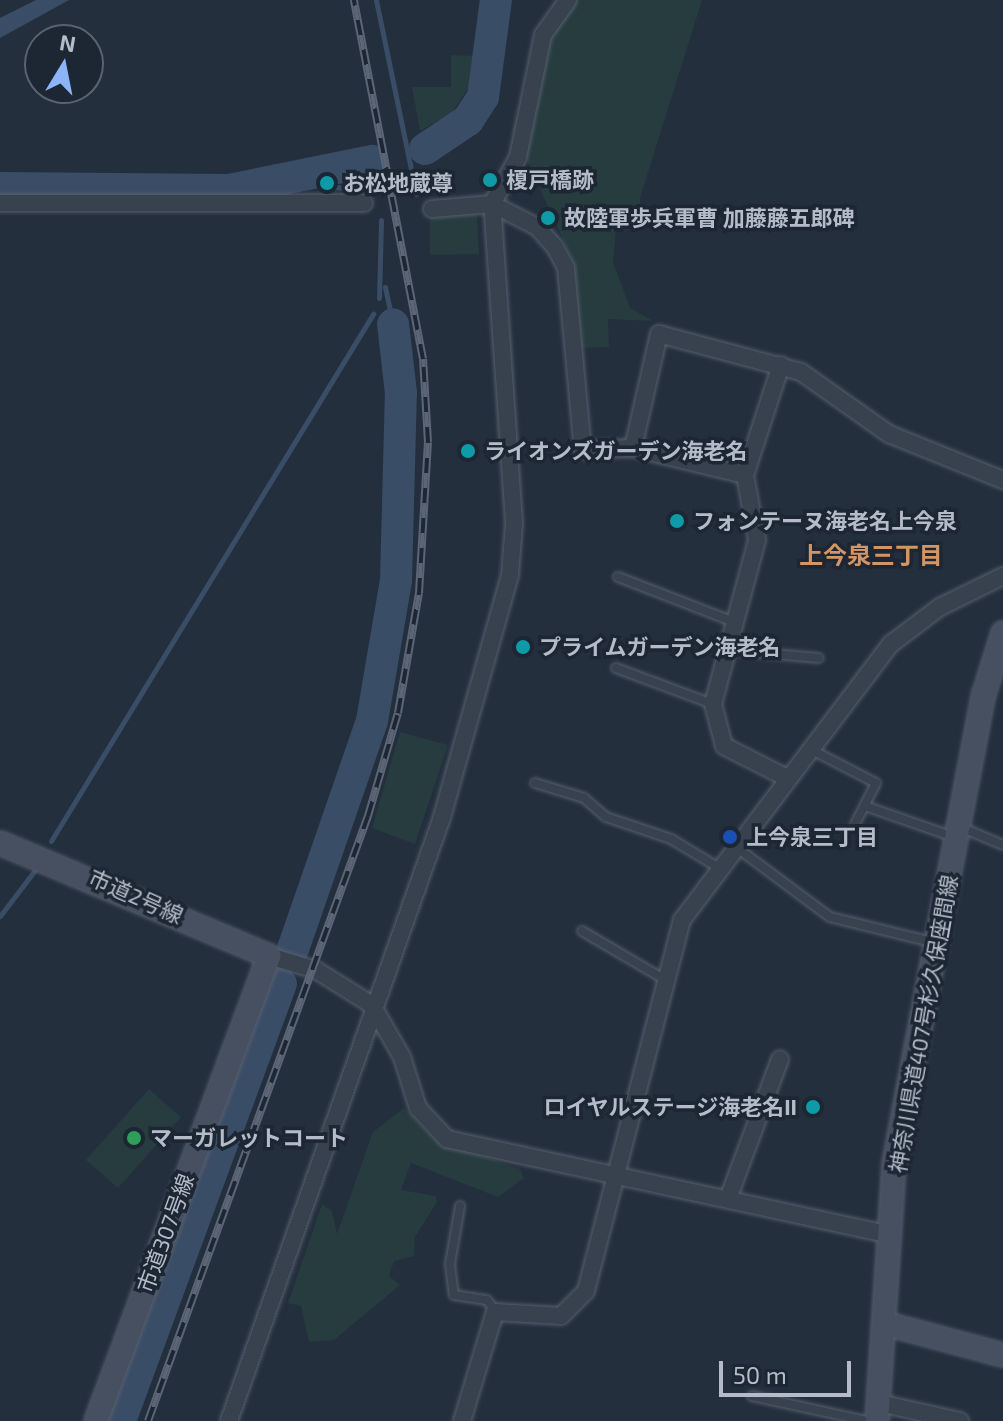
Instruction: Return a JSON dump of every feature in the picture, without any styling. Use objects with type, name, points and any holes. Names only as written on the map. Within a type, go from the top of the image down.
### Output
[{"type":"street","points":[[229,1421],[372,1005],[442,817],[487,667],[510,575],[510,460],[492,204],[518,157],[543,35],[568,0]]},
{"type":"street","points":[[0,203],[364,203]]},
{"type":"street","points":[[432,209],[492,204],[537,227],[566,268],[583,450],[633,448],[745,475]]},
{"type":"street","points":[[633,448],[659,334],[781,365],[889,434],[1003,480]]},
{"type":"street","points":[[781,365],[745,475],[757,540],[713,704],[724,746],[787,778]]},
{"type":"street","points":[[462,1421],[495,1312],[561,1316],[579,1303],[616,1177],[662,978],[682,920],[809,749],[915,622],[1003,576]]},
{"type":"street","name":"神奈川県道407号杉久保座間線","points":[[874,1415],[887,1324],[894,1164],[958,832],[1003,633]]},
{"type":"street","name":"市道2号線","points":[[0,843],[269,956]]},
{"type":"street","points":[[269,956],[316,970],[372,1005],[402,1057],[418,1108],[447,1139],[891,1235]]},
{"type":"street","name":"市道307号線","points":[[96,1421],[269,956]]},
{"type":"street","points":[[728,1199],[780,1059]]},
{"type":"street","points":[[887,1324],[1003,1355]]},
{"type":"street","points":[[874,1415],[960,1421]]},
{"type":"lane","points":[[618,577],[734,622]]},
{"type":"lane","points":[[728,650],[819,658]]},
{"type":"lane","points":[[616,668],[713,704]]},
{"type":"lane","points":[[809,749],[876,783],[855,824]]},
{"type":"lane","points":[[535,783],[584,798],[606,817],[671,839],[719,868]]},
{"type":"lane","points":[[865,806],[1003,845]]},
{"type":"lane","points":[[735,847],[830,917],[937,943]]},
{"type":"lane","points":[[582,931],[662,978]]},
{"type":"lane","points":[[460,1206],[450,1264],[454,1295],[487,1300],[495,1312]]},
{"type":"lane","points":[[752,1396],[874,1415]]},
{"type":"green space","points":[[561,0],[702,0],[640,198],[641,228],[616,231],[613,262],[630,308],[653,321],[608,319],[609,347],[579,348],[574,263],[513,130],[547,15]]},
{"type":"green space","points":[[451,55],[478,56],[470,86],[452,112],[420,131],[412,87],[451,87]]},
{"type":"green space","points":[[430,213],[477,213],[479,254],[430,255]]},
{"type":"green space","points":[[400,732],[448,745],[415,844],[372,828]]},
{"type":"green space","name":"マーガレットコート","points":[[149,1089],[181,1117],[118,1188],[86,1160]]},
{"type":"green space","points":[[404,1108],[435,1140],[520,1169],[524,1178],[498,1197],[411,1163],[401,1190],[436,1196],[437,1202],[415,1237],[414,1256],[394,1261],[389,1276],[400,1285],[334,1340],[309,1342],[301,1306],[288,1303],[322,1204],[332,1211],[337,1234],[373,1132]]},
{"type":"water","points":[[36,0],[69,0],[0,38],[0,18]]},
{"type":"waterway","points":[[376,0],[416,194]]},
{"type":"waterway","points":[[425,149],[468,120],[483,97],[496,0]]},
{"type":"waterway","points":[[0,188],[229,190],[372,161]]},
{"type":"waterway","points":[[331,168],[335,187],[398,193],[414,185]]},
{"type":"waterway","points":[[379,298],[381,220]]},
{"type":"waterway","points":[[385,287],[393,324]]},
{"type":"waterway","points":[[51,841],[373,314]]},
{"type":"waterway","points":[[293,949],[372,721],[396,580],[401,393],[393,324]]},
{"type":"waterway","points":[[0,916],[35,870]]},
{"type":"waterway","points":[[120,1421],[281,984]]},
{"type":"railway","points":[[148,1421],[368,816],[398,713],[419,593],[428,442],[423,359],[354,0]]},
{"type":"place","name":"榎戸橋跡","points":[[490,180]]},
{"type":"place","name":"お松地蔵尊","points":[[327,183]]},
{"type":"place","name":"故陸軍歩兵軍曹 加藤藤五郎碑","points":[[548,218]]},
{"type":"place","name":"ライオンズガーデン海老名","points":[[468,451]]},
{"type":"place","name":"フォンテーヌ海老名上今泉","points":[[677,521]]},
{"type":"place","name":"プライムガーデン海老名","points":[[523,647]]},
{"type":"place","name":"上今泉三丁目","points":[[730,837]]},
{"type":"place","name":"ロイヤルステージ海老名II","points":[[813,1107]]},
{"type":"place","name":"マーガレットコート","points":[[134,1138]]},
{"type":"district","name":"上今泉三丁目","points":[[871,555]]}]
